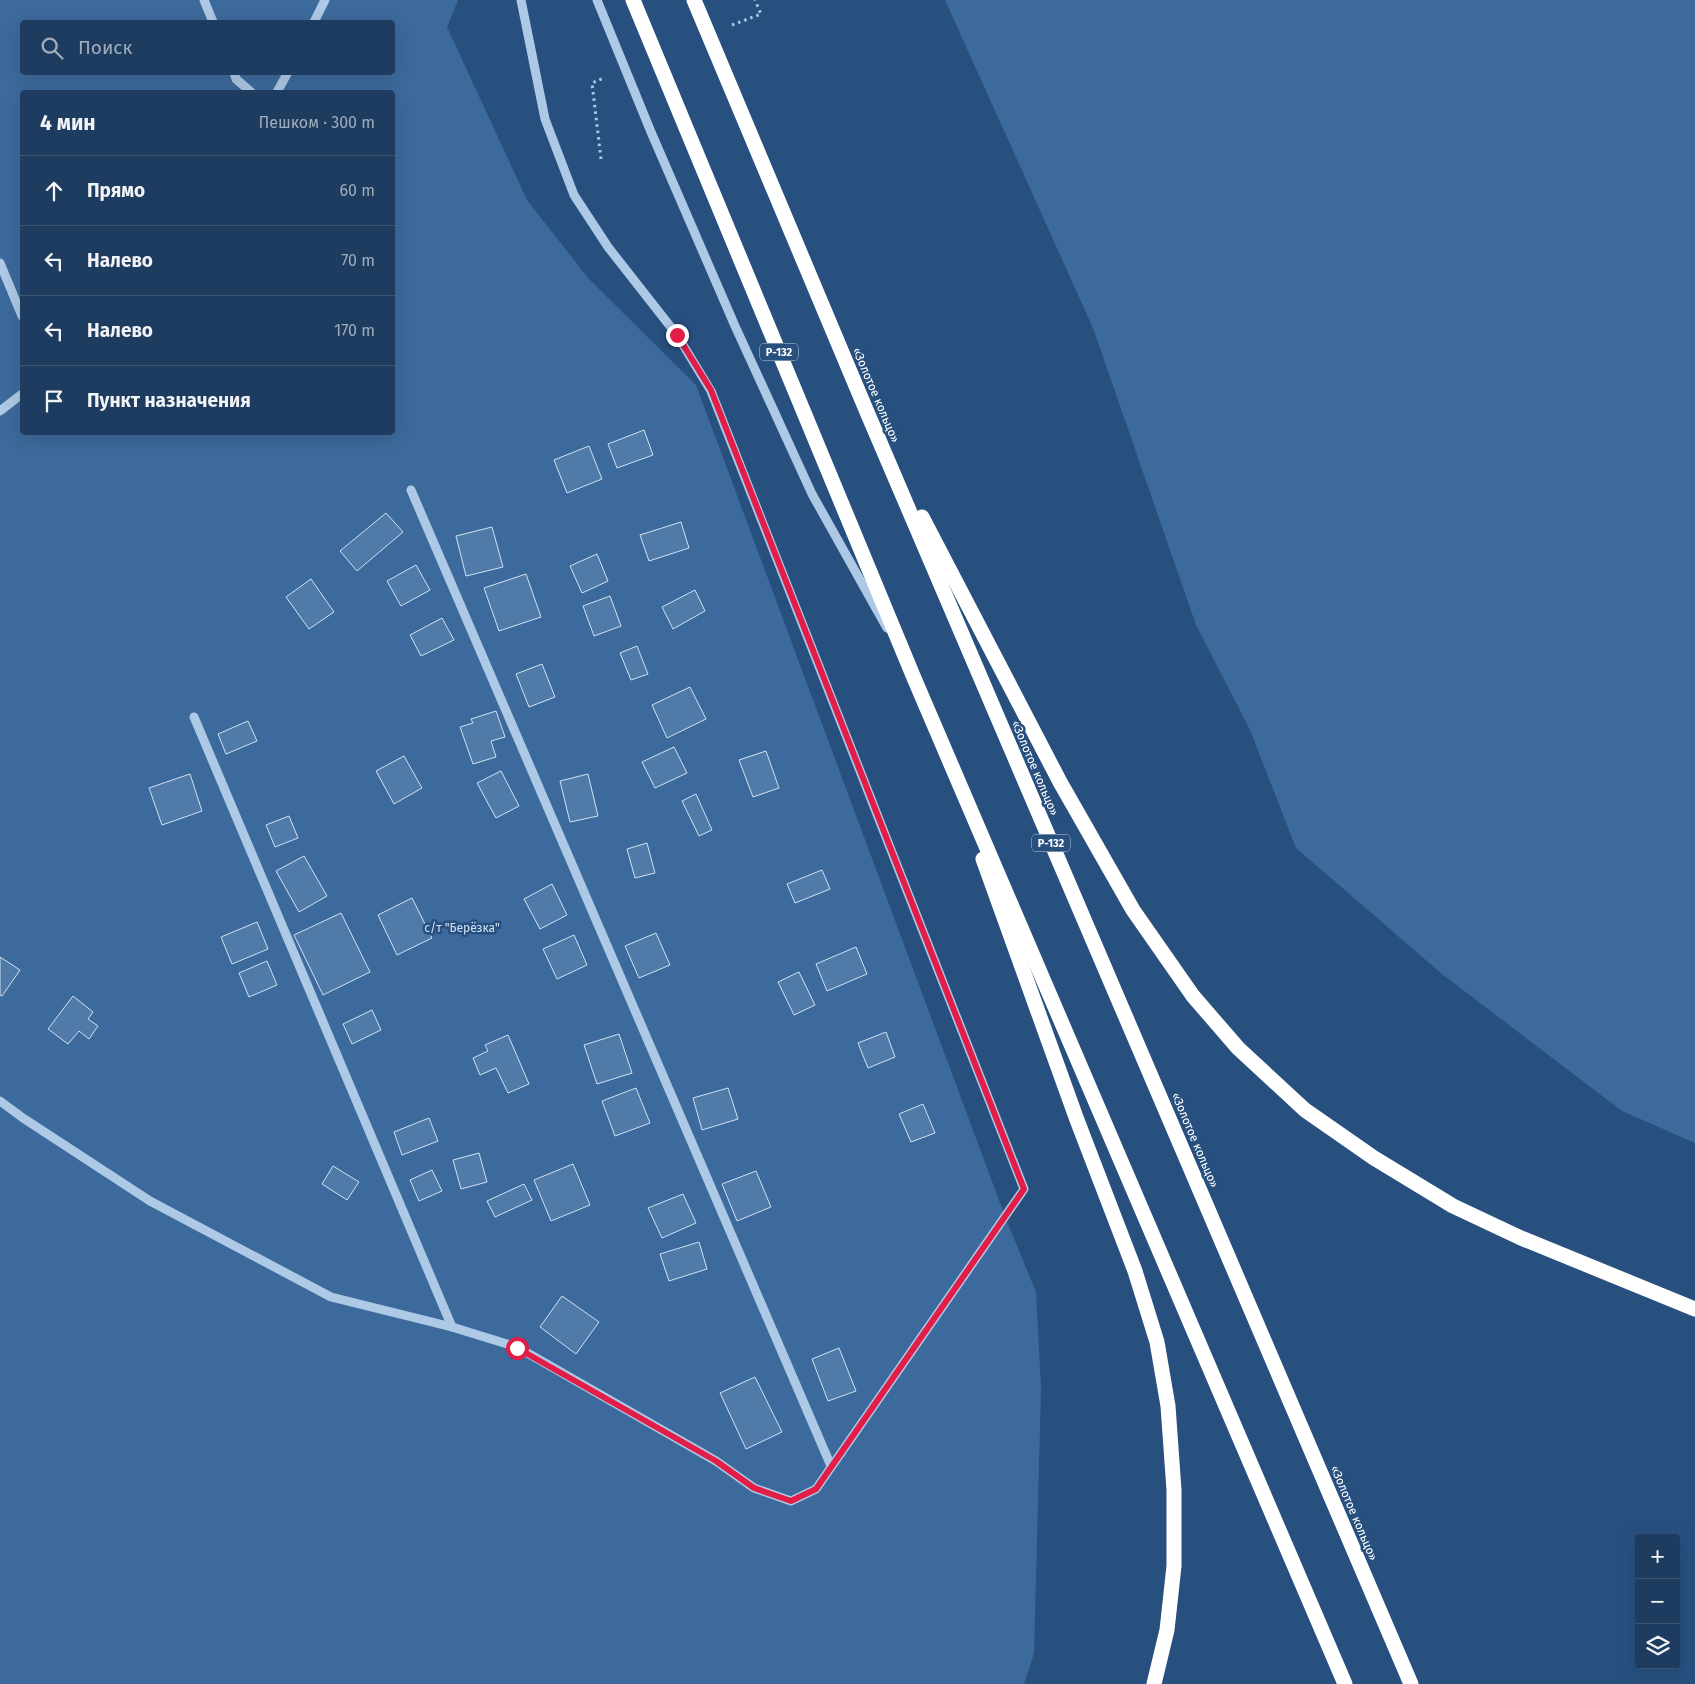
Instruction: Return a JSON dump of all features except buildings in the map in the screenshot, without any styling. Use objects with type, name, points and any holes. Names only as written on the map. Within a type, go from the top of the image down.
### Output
[{"type":"highway","name":"Р-132","points":[[633,0],[914,678],[1345,1684]]},
{"type":"highway","name":"«Золотое кольцо»","points":[[694,0],[867,412],[1411,1684]]},
{"type":"highway","name":"Р-132","points":[[867,412],[1060,782],[1133,910],[1193,996],[1238,1048],[1305,1110],[1374,1158],[1453,1206],[1521,1238],[1695,1309]]},
{"type":"highway","name":"Р-132","points":[[926,703],[1077,1120],[1135,1271],[1157,1342],[1168,1406],[1174,1490],[1174,1566],[1167,1630],[1154,1684]]},
{"type":"street","points":[[204,0],[212,20]]},
{"type":"street","points":[[315,20],[326,0]]},
{"type":"street","points":[[0,1101],[150,1201],[331,1297],[452,1327],[517,1348],[716,1461],[754,1488],[791,1501],[816,1489],[1024,1189],[711,390],[677,335],[608,248],[574,195],[545,119],[522,0]]},
{"type":"street","points":[[597,0],[731,318],[812,494],[914,678]]},
{"type":"street","points":[[235,75],[236,79],[249,90]]},
{"type":"street","points":[[278,90],[286,75]]},
{"type":"street","points":[[0,263],[20,311]]},
{"type":"street","points":[[0,411],[20,396]]},
{"type":"street","points":[[411,490],[831,1466]]},
{"type":"street","points":[[194,716],[452,1327]]},
{"type":"green space","name":"c/т \"Берёзка\"","points":[[0,0],[458,0],[447,27],[527,200],[588,278],[696,385],[1006,1219],[1036,1292],[1041,1388],[1034,1653],[1024,1684],[0,1684]]},
{"type":"green space","points":[[945,0],[1695,0],[1695,1143],[1622,1111],[1442,974],[1296,848],[1250,730],[1196,625],[1093,328]]},
{"type":"route","points":[[517,1348],[716,1461],[754,1488],[791,1501],[816,1489],[1024,1189],[711,390],[677,335]]}]
